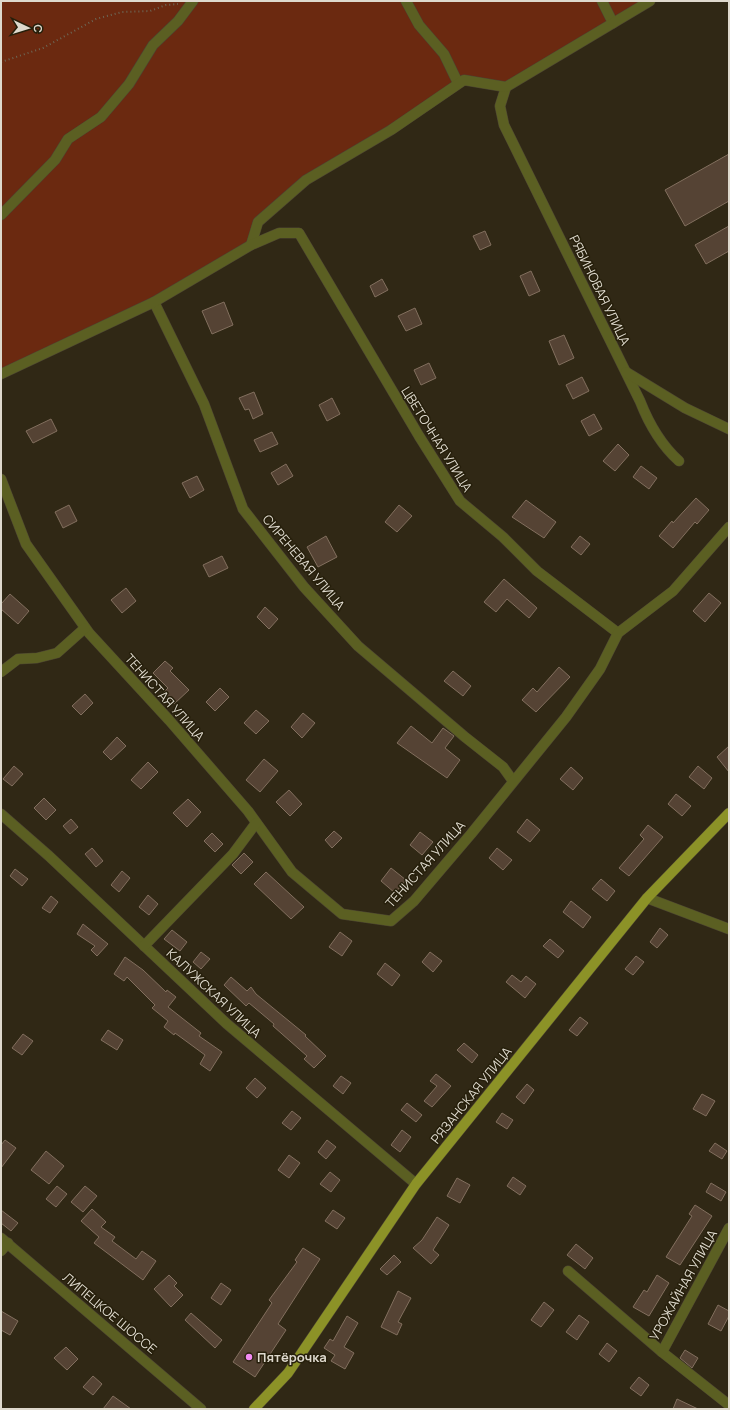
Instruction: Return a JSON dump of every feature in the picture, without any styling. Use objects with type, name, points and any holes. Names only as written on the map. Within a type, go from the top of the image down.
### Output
[{"type":"main road","name":"РЯЗАНСКАЯ УЛИЦА","points":[[254,1409],[288,1373],[416,1184],[647,898],[729,813]]},
{"type":"street","points":[[406,1],[419,25],[444,54],[458,83]]},
{"type":"street","points":[[602,1],[613,23]]},
{"type":"street","points":[[1,374],[154,302],[251,244],[258,222],[306,180],[391,130],[458,83],[464,80],[506,87],[650,1]]},
{"type":"street","points":[[1,215],[55,160],[68,139],[101,117],[128,84],[153,45],[178,22],[192,2]]},
{"type":"street","name":"РЯБИНОВАЯ УЛИЦА","points":[[506,87],[500,106],[504,125],[626,372],[650,426],[668,452],[679,461]]},
{"type":"street","name":"ЦВЕТОЧНАЯ УЛИЦА","points":[[251,244],[279,233],[299,233],[419,436],[460,501],[503,537],[537,571],[618,633]]},
{"type":"street","name":"СИРЕНЕВАЯ УЛИЦА","points":[[154,302],[204,404],[243,509],[304,587],[358,646],[465,738],[503,767],[513,781]]},
{"type":"street","points":[[626,372],[685,408],[729,429]]},
{"type":"street","name":"ТЕНИСТАЯ УЛИЦА","points":[[1,479],[26,544],[85,628],[169,720],[256,823],[292,872],[342,914],[391,921],[414,901],[471,834],[566,717],[600,669],[618,633],[673,591],[729,527]]},
{"type":"street","points":[[1,672],[18,659],[37,658],[58,653],[85,628]]},
{"type":"street","name":"КАЛУЖСКАЯ УЛИЦА","points":[[1,814],[50,856],[226,1024],[416,1184]]},
{"type":"street","points":[[144,946],[233,854],[256,823]]},
{"type":"street","points":[[647,898],[729,929]]},
{"type":"street","name":"УРОЖАЙНАЯ УЛИЦА","points":[[568,1271],[662,1352],[729,1228]]},
{"type":"street","name":"ЛИПЕЦКОЕ ШОССЕ","points":[[3,1244],[201,1409]]},
{"type":"street","points":[[662,1352],[729,1405]]},
{"type":"path","points":[[1,62],[43,48],[96,19],[122,12],[150,11],[166,5],[192,2]]},
{"type":"shaded area","points":[[1,1],[650,1],[506,87],[464,80],[306,180],[258,222],[251,245],[154,302],[1,374]]},
{"type":"building","points":[[729,154],[729,201],[685,226],[665,190]]},
{"type":"building","points":[[729,226],[729,251],[706,264],[695,245]]},
{"type":"building","points":[[485,231],[491,245],[480,250],[473,236]]},
{"type":"building","points":[[531,271],[540,291],[529,296],[520,276]]},
{"type":"building","points":[[382,279],[388,290],[375,297],[370,286]]},
{"type":"building","points":[[224,302],[233,325],[212,334],[202,311]]},
{"type":"building","points":[[415,308],[422,324],[406,331],[398,316]]},
{"type":"building","points":[[564,335],[574,358],[559,365],[549,341]]},
{"type":"building","points":[[429,363],[436,378],[421,385],[414,370]]},
{"type":"building","points":[[582,377],[589,391],[573,399],[566,385]]},
{"type":"building","points":[[254,392],[263,414],[253,419],[249,409],[245,410],[239,398]]},
{"type":"building","points":[[332,398],[340,414],[327,421],[319,405]]},
{"type":"building","points":[[594,414],[602,429],[589,436],[581,421]]},
{"type":"building","points":[[51,419],[57,431],[33,443],[26,431]]},
{"type":"building","points":[[272,432],[278,444],[260,452],[254,440]]},
{"type":"building","points":[[618,444],[629,455],[615,471],[603,461]]},
{"type":"building","points":[[286,464],[293,476],[278,485],[271,473]]},
{"type":"building","points":[[641,466],[657,478],[649,489],[633,477]]},
{"type":"building","points":[[197,476],[204,490],[190,498],[182,483]]},
{"type":"building","points":[[696,498],[709,510],[697,524],[695,522],[673,548],[659,536]]},
{"type":"building","points":[[526,500],[556,522],[544,538],[512,517]]},
{"type":"building","points":[[69,505],[77,521],[63,528],[55,512]]},
{"type":"building","points":[[399,505],[412,516],[397,532],[385,522]]},
{"type":"building","points":[[326,536],[337,557],[318,567],[307,547]]},
{"type":"building","points":[[580,536],[590,544],[581,555],[571,547]]},
{"type":"building","points":[[222,556],[228,568],[209,577],[203,565]]},
{"type":"building","points":[[504,579],[537,608],[529,618],[507,599],[496,612],[484,602]]},
{"type":"building","points":[[126,588],[136,601],[122,613],[111,600]]},
{"type":"building","points":[[709,593],[721,603],[705,622],[693,611]]},
{"type":"building","points":[[10,594],[29,611],[18,624],[1,609],[1,604]]},
{"type":"building","points":[[265,607],[278,619],[269,629],[257,617]]},
{"type":"building","points":[[165,661],[173,668],[170,671],[189,690],[174,704],[163,693],[168,688],[153,673]]},
{"type":"building","points":[[559,667],[570,677],[536,712],[522,700],[533,688],[537,692]]},
{"type":"building","points":[[453,671],[471,686],[463,696],[444,681]]},
{"type":"building","points":[[220,688],[229,697],[215,711],[206,702]]},
{"type":"building","points":[[85,694],[93,703],[81,715],[72,706]]},
{"type":"building","points":[[256,710],[269,721],[256,734],[244,723]]},
{"type":"building","points":[[303,713],[315,723],[302,738],[291,727]]},
{"type":"building","points":[[411,726],[432,743],[443,728],[454,736],[445,748],[460,760],[447,778],[397,743]]},
{"type":"building","points":[[117,737],[126,746],[111,760],[103,752]]},
{"type":"building","points":[[729,746],[729,772],[717,757]]},
{"type":"building","points":[[264,759],[278,771],[260,792],[246,780]]},
{"type":"building","points":[[148,762],[158,772],[141,789],[131,780]]},
{"type":"building","points":[[14,766],[23,774],[12,786],[3,779]]},
{"type":"building","points":[[698,766],[712,778],[704,789],[689,777]]},
{"type":"building","points":[[571,767],[583,778],[573,790],[560,779]]},
{"type":"building","points":[[289,790],[302,804],[290,816],[276,802]]},
{"type":"building","points":[[676,794],[691,806],[682,816],[668,804]]},
{"type":"building","points":[[44,798],[56,810],[46,820],[34,808]]},
{"type":"building","points":[[188,799],[201,812],[187,827],[173,813]]},
{"type":"building","points":[[71,819],[78,827],[70,834],[63,826]]},
{"type":"building","points":[[527,819],[540,830],[530,842],[517,832]]},
{"type":"building","points":[[648,825],[663,837],[629,876],[619,868],[644,839],[640,835]]},
{"type":"building","points":[[334,831],[342,838],[332,848],[325,840]]},
{"type":"building","points":[[420,832],[433,842],[422,855],[410,845]]},
{"type":"building","points":[[212,833],[223,844],[215,852],[204,841]]},
{"type":"building","points":[[92,848],[103,861],[96,867],[85,854]]},
{"type":"building","points":[[497,848],[512,860],[503,870],[489,858]]},
{"type":"building","points":[[244,853],[253,862],[241,874],[232,865]]},
{"type":"building","points":[[391,868],[406,880],[395,893],[381,881]]},
{"type":"building","points":[[15,869],[28,879],[22,886],[10,876]]},
{"type":"building","points":[[122,871],[130,878],[119,892],[111,885]]},
{"type":"building","points":[[266,872],[304,907],[291,919],[254,884]]},
{"type":"building","points":[[601,879],[615,891],[607,901],[592,889]]},
{"type":"building","points":[[148,895],[158,904],[149,915],[139,907]]},
{"type":"building","points":[[51,896],[58,902],[50,913],[42,908]]},
{"type":"building","points":[[571,901],[591,917],[583,928],[563,912]]},
{"type":"building","points":[[83,924],[108,944],[97,956],[91,950],[95,946],[77,934]]},
{"type":"building","points":[[660,928],[668,935],[657,948],[650,942]]},
{"type":"building","points":[[172,930],[187,942],[180,951],[164,939]]},
{"type":"building","points":[[340,932],[352,941],[342,956],[329,947]]},
{"type":"building","points":[[550,939],[564,951],[558,958],[543,946]]},
{"type":"building","points":[[201,952],[210,959],[201,969],[193,962]]},
{"type":"building","points":[[430,952],[442,961],[433,972],[422,962]]},
{"type":"building","points":[[636,956],[644,962],[633,975],[625,969]]},
{"type":"building","points":[[125,957],[143,970],[166,992],[167,990],[176,997],[168,1007],[201,1033],[199,1036],[222,1052],[210,1071],[200,1064],[205,1055],[175,1033],[174,1035],[164,1027],[168,1021],[152,1008],[155,1005],[127,977],[124,981],[114,974]]},
{"type":"building","points":[[385,963],[400,975],[392,986],[377,974]]},
{"type":"building","points":[[512,975],[521,982],[526,976],[536,984],[525,998],[506,982]]},
{"type":"building","points":[[231,977],[247,991],[251,987],[256,994],[306,1035],[305,1036],[326,1056],[314,1068],[304,1059],[307,1056],[273,1026],[274,1024],[249,1003],[246,1006],[224,985]]},
{"type":"building","points":[[580,1017],[588,1023],[577,1036],[569,1030]]},
{"type":"building","points":[[108,1030],[123,1040],[117,1050],[101,1040]]},
{"type":"building","points":[[23,1034],[33,1041],[22,1055],[12,1048]]},
{"type":"building","points":[[464,1043],[478,1055],[472,1063],[457,1050]]},
{"type":"building","points":[[436,1074],[451,1086],[432,1107],[424,1101],[437,1086],[430,1081]]},
{"type":"building","points":[[341,1076],[351,1083],[343,1094],[333,1086]]},
{"type":"building","points":[[255,1078],[266,1088],[257,1098],[246,1088]]},
{"type":"building","points":[[527,1084],[534,1090],[524,1104],[516,1097]]},
{"type":"building","points":[[702,1094],[715,1101],[706,1116],[693,1109]]},
{"type":"building","points":[[407,1103],[422,1115],[416,1122],[401,1110]]},
{"type":"building","points":[[292,1111],[301,1118],[291,1130],[282,1123]]},
{"type":"building","points":[[502,1113],[513,1120],[507,1129],[496,1122]]},
{"type":"building","points":[[402,1130],[411,1137],[400,1152],[391,1145]]},
{"type":"building","points":[[5,1140],[16,1148],[1,1168],[1,1145]]},
{"type":"building","points":[[327,1140],[336,1147],[326,1159],[318,1152]]},
{"type":"building","points":[[715,1143],[727,1151],[722,1159],[709,1151]]},
{"type":"building","points":[[46,1151],[64,1166],[49,1184],[31,1170]]},
{"type":"building","points":[[289,1155],[300,1163],[289,1178],[278,1170]]},
{"type":"building","points":[[330,1172],[340,1180],[331,1192],[320,1184]]},
{"type":"building","points":[[513,1177],[526,1186],[520,1195],[507,1186]]},
{"type":"building","points":[[457,1178],[470,1185],[460,1203],[447,1196]]},
{"type":"building","points":[[711,1183],[726,1192],[721,1201],[706,1192]]},
{"type":"building","points":[[57,1186],[67,1194],[56,1207],[46,1199]]},
{"type":"building","points":[[85,1186],[97,1196],[83,1212],[71,1202]]},
{"type":"building","points":[[695,1205],[712,1216],[680,1265],[666,1257],[692,1216],[689,1214]]},
{"type":"building","points":[[92,1209],[106,1222],[101,1227],[115,1237],[112,1241],[136,1259],[142,1251],[156,1261],[143,1280],[94,1243],[99,1237],[81,1221]]},
{"type":"building","points":[[1,1210],[18,1223],[11,1231],[1,1223]]},
{"type":"building","points":[[333,1210],[345,1218],[337,1229],[325,1221]]},
{"type":"building","points":[[437,1217],[449,1225],[433,1250],[439,1255],[431,1264],[413,1248],[422,1240]]},
{"type":"building","points":[[576,1244],[593,1258],[585,1269],[567,1255]]},
{"type":"building","points":[[303,1248],[320,1259],[278,1324],[286,1330],[255,1377],[233,1362],[272,1303],[269,1300],[297,1262],[295,1260]]},
{"type":"building","points":[[394,1255],[401,1262],[387,1275],[380,1269]]},
{"type":"building","points":[[169,1275],[177,1283],[174,1286],[183,1295],[171,1307],[154,1289]]},
{"type":"building","points":[[657,1275],[669,1283],[649,1316],[633,1307],[644,1290],[647,1292]]},
{"type":"building","points":[[221,1283],[231,1290],[221,1305],[211,1298]]},
{"type":"building","points":[[398,1291],[411,1298],[398,1322],[402,1324],[397,1335],[381,1327]]},
{"type":"building","points":[[544,1302],[554,1310],[541,1327],[531,1320]]},
{"type":"building","points":[[718,1305],[729,1311],[729,1316],[721,1331],[708,1324]]},
{"type":"building","points":[[1,1311],[18,1321],[10,1335],[1,1330]]},
{"type":"building","points":[[191,1313],[222,1340],[215,1348],[185,1320]]},
{"type":"building","points":[[579,1315],[589,1322],[577,1340],[566,1332]]},
{"type":"building","points":[[347,1316],[358,1323],[344,1347],[354,1353],[345,1369],[331,1361],[335,1355],[324,1348],[330,1339],[333,1341]]},
{"type":"building","points":[[607,1343],[617,1351],[609,1362],[599,1354]]},
{"type":"building","points":[[66,1347],[78,1359],[67,1370],[54,1358]]},
{"type":"building","points":[[685,1350],[698,1358],[692,1368],[680,1358]]},
{"type":"building","points":[[93,1376],[102,1384],[93,1395],[83,1387]]},
{"type":"building","points":[[639,1377],[649,1385],[641,1396],[630,1388]]},
{"type":"building","points":[[113,1396],[131,1409],[103,1409]]},
{"type":"building","points":[[677,1399],[698,1409],[673,1409]]},
{"type":"place","name":"Пятёрочка","points":[[249,1357]]}]
